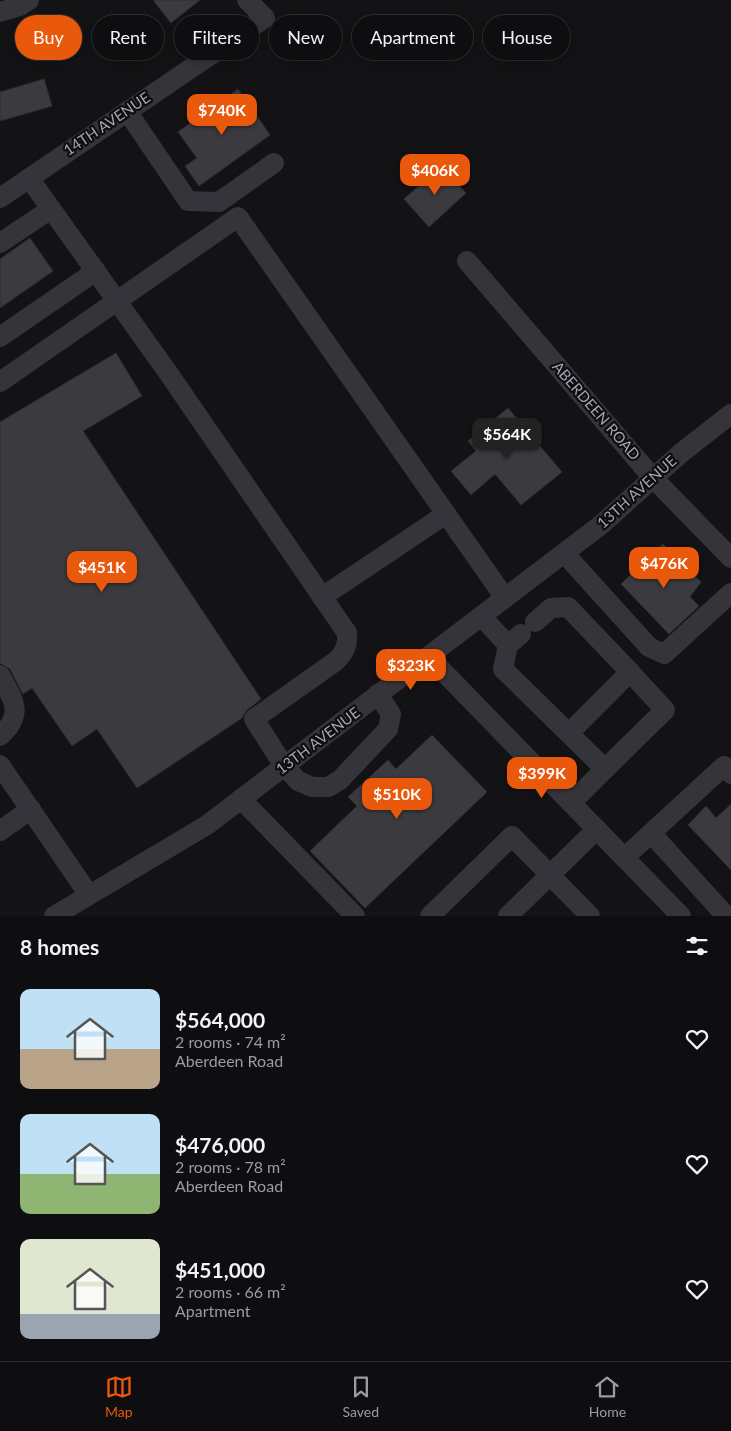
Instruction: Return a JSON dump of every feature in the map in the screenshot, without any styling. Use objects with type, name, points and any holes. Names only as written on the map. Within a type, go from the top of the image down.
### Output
[{"type":"street","points":[[0,12],[29,0]]},
{"type":"street","name":"14TH AVENUE","points":[[0,198],[265,18],[247,0]]},
{"type":"street","points":[[128,111],[188,201],[219,202],[274,163]]},
{"type":"street","points":[[29,178],[96,271],[347,633],[348,642],[344,652],[323,671],[254,719],[284,766],[298,781],[312,787],[328,787],[340,780],[388,729],[391,714],[378,694]]},
{"type":"street","points":[[0,242],[51,209]]},
{"type":"street","points":[[0,382],[238,217],[505,598]]},
{"type":"street","name":"ABERDEEN ROAD","points":[[467,260],[653,478],[731,558]]},
{"type":"street","points":[[0,337],[96,271]]},
{"type":"street","name":"13TH AVENUE","points":[[54,916],[207,825],[602,524],[681,453],[731,414]]},
{"type":"street","points":[[322,597],[446,514]]},
{"type":"street","points":[[564,553],[649,647],[664,654],[731,593]]},
{"type":"street","points":[[571,803],[605,769],[664,710],[568,607],[551,608],[521,633],[503,669],[605,769]]},
{"type":"street","points":[[482,617],[521,633]]},
{"type":"street","points":[[429,657],[681,916]]},
{"type":"street","points":[[569,733],[630,672]]},
{"type":"street","points":[[0,675],[16,703],[15,715],[7,730],[0,736]]},
{"type":"street","points":[[0,764],[89,895]]},
{"type":"street","points":[[624,858],[724,766],[731,774]]},
{"type":"street","points":[[241,799],[356,916]]},
{"type":"street","points":[[0,831],[31,809]]},
{"type":"street","points":[[508,916],[597,829]]},
{"type":"street","points":[[651,833],[726,916]]},
{"type":"street","points":[[430,916],[512,836],[590,916]]},
{"type":"building","points":[[153,0],[200,0],[181,15],[174,15],[174,21],[171,23]]},
{"type":"building","points":[[44,79],[52,106],[0,121],[0,92]]},
{"type":"building","points":[[238,89],[270,135],[199,186],[185,166],[197,158],[178,132]]},
{"type":"building","points":[[441,166],[466,193],[429,227],[404,199]]},
{"type":"building","points":[[30,238],[53,271],[0,308],[0,259]]},
{"type":"building","points":[[116,353],[142,396],[83,431],[261,699],[247,710],[242,718],[137,788],[97,729],[72,746],[32,688],[23,694],[10,669],[0,663],[0,422]]},
{"type":"building","points":[[508,408],[562,472],[521,505],[495,474],[471,495],[451,471],[476,451],[468,441]]},
{"type":"building","points":[[663,544],[701,582],[690,597],[699,606],[669,634],[621,584]]},
{"type":"building","points":[[432,735],[487,792],[365,908],[310,851],[357,806],[348,797],[388,760],[396,769]]},
{"type":"building","points":[[731,804],[731,870],[688,825],[706,806],[716,818]]}]
